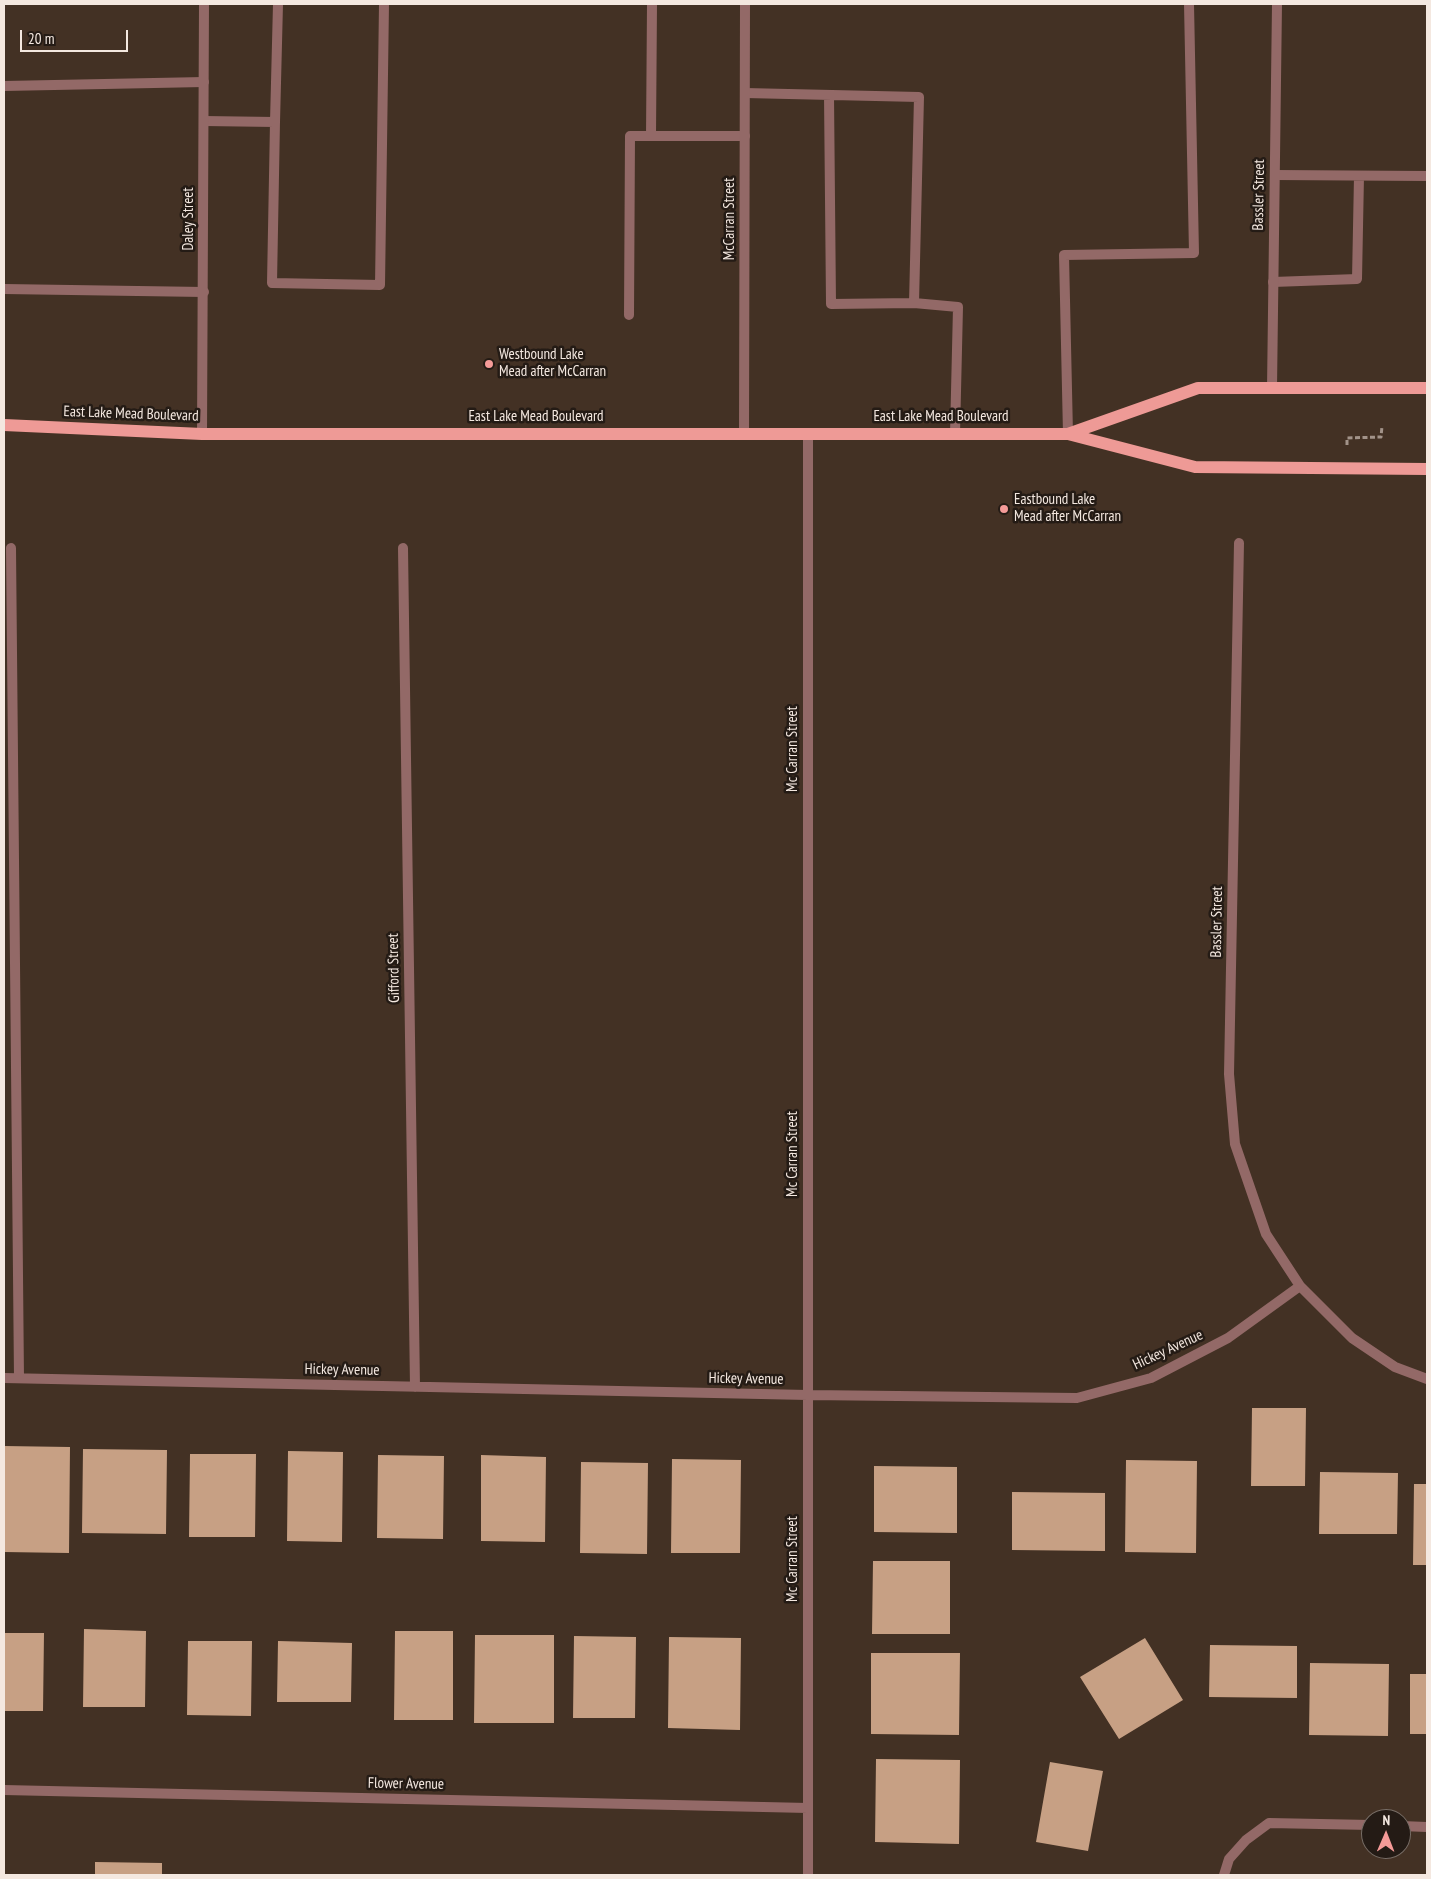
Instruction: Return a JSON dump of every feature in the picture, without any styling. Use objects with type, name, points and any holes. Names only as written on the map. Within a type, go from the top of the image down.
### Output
[{"type":"main road","name":"East Lake Mead Boulevard","points":[[1068,434],[1198,388],[1427,388]]},
{"type":"main road","name":"East Lake Mead Boulevard","points":[[4,425],[202,434],[1068,434],[1195,467],[1427,469]]},
{"type":"street","name":"Daley Street","points":[[202,434],[204,4]]},
{"type":"street","points":[[278,4],[272,283],[380,284],[384,4]]},
{"type":"street","points":[[651,136],[652,4]]},
{"type":"street","name":"McCarran Street","points":[[744,434],[745,4]]},
{"type":"street","points":[[1068,434],[1064,255],[1194,253],[1189,4]]},
{"type":"street","name":"Bassler Street","points":[[1272,388],[1276,4]]},
{"type":"street","points":[[4,86],[204,82]]},
{"type":"street","points":[[745,92],[919,97],[914,304]]},
{"type":"street","points":[[829,95],[831,304],[914,304],[958,307],[956,434]]},
{"type":"street","points":[[204,121],[275,122]]},
{"type":"street","points":[[629,315],[630,136],[745,136]]},
{"type":"street","points":[[1275,175],[1427,176]]},
{"type":"street","points":[[1273,282],[1357,279],[1359,176]]},
{"type":"street","points":[[4,289],[204,292]]},
{"type":"street","name":"Mc Carran Street","points":[[808,433],[808,1875]]},
{"type":"street","name":"Bassler Street","points":[[1239,543],[1229,1074],[1235,1144],[1266,1234],[1300,1286]]},
{"type":"street","points":[[11,548],[18,1378]]},
{"type":"street","name":"Gifford Street","points":[[403,548],[415,1387]]},
{"type":"street","points":[[1300,1286],[1352,1338],[1395,1366],[1427,1380]]},
{"type":"street","name":"Hickey Avenue","points":[[4,1378],[808,1395],[1077,1398],[1151,1378],[1228,1338],[1300,1286]]},
{"type":"street","name":"Flower Avenue","points":[[4,1790],[808,1808]]},
{"type":"street","points":[[1224,1875],[1229,1859],[1246,1840],[1269,1823],[1361,1825]]},
{"type":"street","points":[[1411,1826],[1427,1826]]},
{"type":"path","points":[[1347,445],[1347,438],[1381,437],[1382,426]]},
{"type":"building","points":[[1252,1408],[1306,1408],[1305,1486],[1251,1486]]},
{"type":"building","points":[[4,1446],[70,1447],[69,1553],[4,1552]]},
{"type":"building","points":[[83,1449],[167,1450],[166,1534],[82,1533]]},
{"type":"building","points":[[288,1451],[343,1452],[342,1542],[287,1541]]},
{"type":"building","points":[[190,1454],[256,1454],[255,1537],[189,1537]]},
{"type":"building","points":[[378,1455],[444,1456],[443,1539],[377,1538]]},
{"type":"building","points":[[481,1455],[546,1457],[545,1542],[481,1541]]},
{"type":"building","points":[[672,1459],[741,1460],[740,1553],[671,1553]]},
{"type":"building","points":[[1126,1460],[1197,1461],[1196,1553],[1125,1552]]},
{"type":"building","points":[[581,1462],[648,1463],[647,1554],[580,1553]]},
{"type":"building","points":[[874,1466],[957,1467],[957,1533],[874,1532]]},
{"type":"building","points":[[1320,1472],[1398,1473],[1397,1534],[1319,1534]]},
{"type":"building","points":[[1414,1484],[1427,1484],[1427,1565],[1413,1565]]},
{"type":"building","points":[[1012,1492],[1105,1493],[1105,1551],[1012,1550]]},
{"type":"building","points":[[873,1561],[950,1561],[950,1634],[872,1634]]},
{"type":"building","points":[[84,1629],[146,1631],[145,1707],[83,1707]]},
{"type":"building","points":[[395,1631],[453,1631],[453,1720],[394,1720]]},
{"type":"building","points":[[4,1633],[44,1633],[43,1711],[4,1711]]},
{"type":"building","points":[[475,1635],[554,1635],[554,1723],[474,1723]]},
{"type":"building","points":[[574,1636],[636,1637],[635,1718],[573,1718]]},
{"type":"building","points":[[669,1637],[741,1638],[740,1730],[668,1728]]},
{"type":"building","points":[[1145,1638],[1183,1700],[1119,1739],[1080,1677]]},
{"type":"building","points":[[188,1641],[252,1641],[251,1716],[187,1715]]},
{"type":"building","points":[[278,1641],[352,1643],[351,1702],[277,1702]]},
{"type":"building","points":[[1210,1645],[1297,1646],[1297,1698],[1209,1697]]},
{"type":"building","points":[[871,1653],[960,1653],[959,1735],[871,1734]]},
{"type":"building","points":[[1310,1663],[1389,1664],[1388,1736],[1309,1735]]},
{"type":"building","points":[[1410,1674],[1427,1674],[1427,1734],[1410,1734]]},
{"type":"building","points":[[876,1759],[960,1760],[959,1844],[875,1842]]},
{"type":"building","points":[[1050,1762],[1103,1771],[1088,1851],[1036,1842]]},
{"type":"building","points":[[95,1862],[162,1863],[162,1875],[95,1875]]},
{"type":"place","name":"Westbound Lake Mead after McCarran","points":[[489,364]]},
{"type":"place","name":"Eastbound Lake Mead after McCarran","points":[[1004,509]]}]
